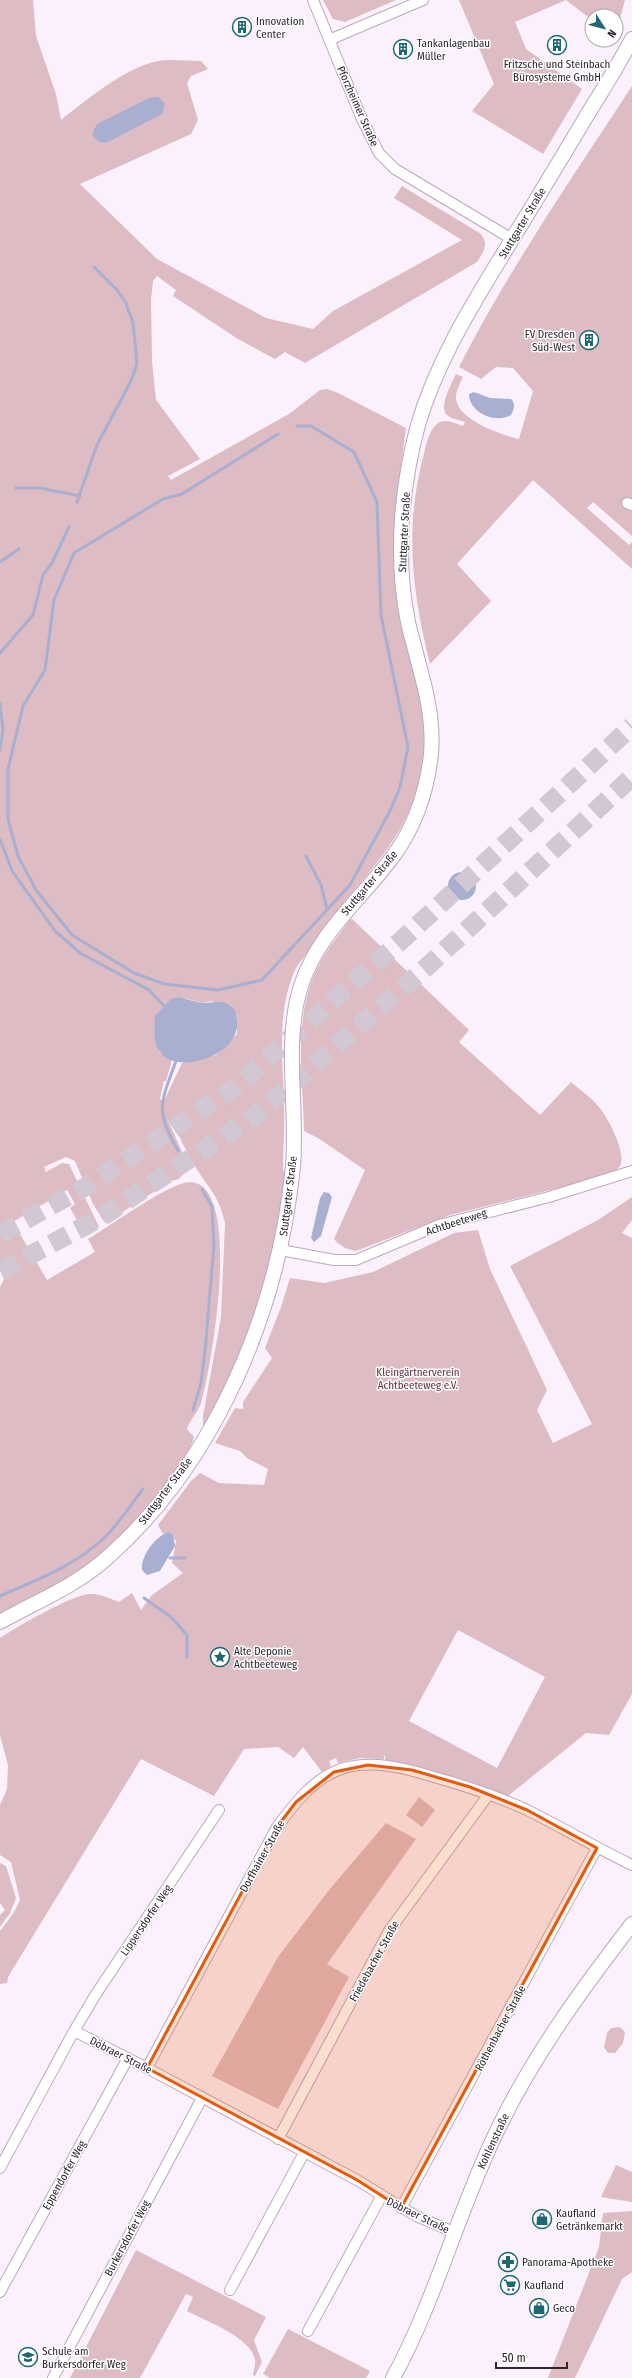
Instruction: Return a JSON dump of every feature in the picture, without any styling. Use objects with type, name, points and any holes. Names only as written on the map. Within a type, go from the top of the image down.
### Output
[{"type":"main road","name":"Stuttgarter Straße","points":[[0,1622],[60,1591],[107,1558],[132,1534],[179,1476],[216,1417],[239,1372],[268,1296],[280,1250],[294,1154],[295,1123],[292,1042],[294,1015],[300,988],[307,970],[327,933],[390,860],[404,839],[422,798],[429,771],[431,718],[427,690],[407,616],[402,580],[401,542],[404,502],[417,429],[443,360],[512,239],[632,39]]},
{"type":"main road","name":"Kohlenstraße","points":[[393,2378],[426,2310],[488,2151],[518,2091],[576,1999],[632,1924]]},
{"type":"street","name":"Pforzheimer Straße","points":[[313,0],[361,117],[379,153],[395,169],[512,239]]},
{"type":"street","points":[[329,40],[423,0]]},
{"type":"street","name":"Achtbeeteweg","points":[[280,1250],[334,1260],[356,1260],[439,1225],[549,1197],[632,1171]]},
{"type":"street","name":"Dorfhainer Straße","points":[[147,2068],[277,1827],[296,1802],[320,1780],[342,1769],[368,1765],[412,1770],[489,1794],[527,1810],[596,1848],[632,1865]]},
{"type":"street","name":"Friedebacher Straße","points":[[278,2139],[389,1931],[489,1794]]},
{"type":"street","name":"Lippersdorfer Weg","points":[[74,2031],[96,1994],[219,1810]]},
{"type":"street","name":"Röthenbacher Straße","points":[[401,2208],[596,1848]]},
{"type":"street","points":[[0,2168],[74,2031]]},
{"type":"street","name":"Döbraer Straße","points":[[74,2031],[147,2068],[357,2180],[381,2197],[401,2208],[456,2233]]},
{"type":"street","name":"Eppendorfer Weg","points":[[0,2292],[128,2058]]},
{"type":"street","name":"Burkersdorfer Weg","points":[[53,2378],[202,2098]]},
{"type":"street","points":[[230,2290],[304,2153]]},
{"type":"street","name":"Döbraer Straße","points":[[308,2331],[381,2197]]},
{"type":"highlighted area","points":[[368,1765],[412,1770],[470,1787],[527,1810],[597,1848],[401,2208],[357,2180],[147,2068],[277,1827],[296,1802],[334,1772]]},
{"type":"green space","points":[[0,0],[33,0],[36,36],[56,94],[61,120],[107,85],[146,64],[163,60],[201,61],[208,69],[191,76],[187,83],[198,120],[191,134],[80,184],[157,259],[266,318],[313,329],[333,311],[462,240],[394,198],[402,186],[481,234],[485,241],[485,248],[477,262],[305,363],[285,352],[275,359],[238,339],[173,296],[176,290],[157,276],[153,281],[151,299],[152,361],[156,400],[200,459],[168,476],[171,480],[289,414],[320,390],[327,389],[338,393],[406,428],[396,518],[396,586],[401,623],[422,703],[425,731],[423,759],[414,798],[404,822],[375,865],[326,926],[298,964],[289,987],[285,1003],[282,1036],[284,1112],[283,1171],[287,1170],[278,1239],[247,1341],[205,1427],[203,1425],[203,1416],[221,1317],[225,1223],[216,1197],[190,1158],[172,1121],[168,1120],[186,1161],[185,1172],[179,1179],[171,1181],[105,1223],[93,1204],[75,1161],[66,1157],[44,1167],[46,1172],[62,1163],[69,1164],[99,1227],[85,1234],[70,1208],[75,1204],[67,1190],[13,1222],[47,1280],[95,1252],[88,1239],[154,1197],[181,1184],[190,1182],[206,1190],[216,1212],[220,1244],[220,1281],[206,1384],[200,1407],[187,1429],[194,1437],[188,1452],[177,1470],[145,1511],[127,1531],[92,1564],[79,1574],[60,1585],[0,1615],[0,1287],[4,1279],[0,1270]],"holes":[[[180,997],[203,1003],[211,1001],[237,1015],[237,1034],[216,1055],[182,1063],[164,1101],[160,1099],[164,1081],[166,1081],[172,1060],[160,1053],[155,1034],[155,1019],[163,1008],[170,1002]]]},
{"type":"green space","points":[[323,0],[396,0],[345,22],[333,19]]},
{"type":"green space","points":[[459,0],[566,0],[515,22],[526,49],[582,89],[543,154],[472,111],[494,84]]},
{"type":"green space","points":[[566,0],[625,0],[623,8],[584,8],[584,14]]},
{"type":"green space","points":[[632,86],[632,536],[593,502],[587,508],[629,545],[632,542],[632,569],[533,480],[457,564],[491,601],[430,664],[415,585],[412,534],[418,481],[427,441],[431,432],[440,422],[449,421],[463,426],[465,422],[451,418],[447,415],[444,406],[456,374],[463,377],[457,390],[456,398],[458,406],[464,413],[472,420],[492,430],[519,439],[533,391],[513,368],[496,367],[481,379],[459,367],[520,259]]},
{"type":"green space","points":[[351,918],[469,1030],[459,1042],[540,1115],[571,1082],[593,1100],[607,1119],[616,1136],[621,1153],[620,1166],[610,1174],[599,1178],[450,1215],[356,1251],[344,1247],[336,1241],[334,1239],[365,1170],[318,1138],[304,1131],[301,1050],[304,1009],[316,971],[328,950]]},
{"type":"green space","name":"Kleingärtnerverein Achtbeeteweg e.V.","points":[[632,1197],[632,1220],[622,1233],[632,1238],[632,1694],[609,1735],[586,1733],[503,1800],[388,1767],[384,1754],[384,1759],[360,1758],[338,1763],[336,1758],[329,1761],[331,1766],[322,1772],[303,1747],[294,1758],[278,1747],[244,1749],[214,1796],[141,1759],[8,1977],[7,1983],[0,1984],[0,1931],[13,1914],[20,1900],[11,1862],[0,1855],[0,1805],[7,1789],[8,1765],[0,1735],[0,1638],[60,1604],[84,1595],[99,1595],[119,1602],[132,1593],[141,1610],[152,1595],[183,1573],[172,1563],[176,1541],[169,1532],[163,1534],[158,1525],[191,1481],[200,1473],[219,1483],[264,1485],[268,1469],[247,1458],[240,1451],[215,1443],[235,1408],[243,1409],[243,1402],[272,1358],[265,1348],[281,1307],[290,1278],[324,1283],[373,1272],[454,1233],[478,1230],[490,1269],[547,1390],[537,1410],[553,1443],[592,1424],[510,1266],[598,1220]],"holes":[[[458,1630],[545,1677],[497,1768],[409,1721]]]},
{"type":"green space","points":[[419,1797],[435,1810],[422,1827],[406,1815]]},
{"type":"green space","points":[[386,1823],[416,1839],[327,1964],[349,1977],[278,2109],[212,2076],[278,1957],[329,1890]]},
{"type":"green space","points":[[0,1863],[6,1866],[16,1898],[10,1913],[0,1927],[0,1915],[5,1910],[0,1903]]},
{"type":"green space","points":[[620,2027],[625,2032],[623,2043],[615,2053],[608,2053],[604,2047],[607,2033],[611,2028]]},
{"type":"green space","points":[[616,2165],[632,2172],[632,2202],[601,2197]]},
{"type":"green space","points":[[632,2211],[632,2272],[622,2279],[575,2378],[548,2378],[599,2247],[603,2213]]},
{"type":"green space","points":[[136,2250],[266,2317],[254,2340],[262,2362],[255,2376],[253,2375],[255,2359],[251,2351],[245,2344],[226,2330],[187,2311],[193,2297],[186,2294],[140,2378],[70,2378]]},
{"type":"green space","points":[[288,2329],[370,2371],[366,2378],[270,2378],[263,2374]]},
{"type":"water","points":[[158,97],[165,103],[162,114],[108,142],[103,143],[98,141],[92,134],[97,124],[149,98]]},
{"type":"water","points":[[474,392],[490,398],[511,399],[514,402],[514,407],[511,415],[498,418],[484,415],[473,407],[470,401],[469,394]]},
{"type":"water","points":[[462,872],[472,876],[476,886],[472,896],[462,900],[452,896],[448,886],[452,876]]},
{"type":"water","points":[[180,997],[203,1003],[222,1002],[232,1007],[236,1014],[237,1021],[235,1033],[229,1044],[219,1053],[206,1059],[192,1062],[179,1062],[168,1059],[160,1052],[155,1039],[155,1016],[171,999]]},
{"type":"water","points":[[324,1192],[329,1193],[332,1197],[321,1236],[314,1242],[311,1238],[320,1198]]},
{"type":"water","points":[[169,1532],[173,1535],[175,1546],[160,1571],[147,1575],[142,1570],[146,1553],[159,1537]]},
{"type":"waterway","points":[[77,502],[97,445],[130,383],[137,364],[133,323],[126,303],[117,290],[94,267]]},
{"type":"waterway","points":[[278,434],[182,494],[163,499],[74,553],[54,600],[45,670],[23,706],[8,769],[8,819],[18,856],[36,890],[72,935],[134,973],[164,984],[218,990],[262,980],[350,885],[391,809],[400,787],[408,747],[381,615],[377,502],[354,452],[311,426],[297,426]]},
{"type":"waterway","points":[[16,488],[40,488],[80,496]]},
{"type":"waterway","points":[[0,653],[33,615],[43,575],[52,563],[69,527]]},
{"type":"waterway","points":[[0,562],[19,549]]},
{"type":"waterway","points":[[0,703],[3,730],[0,750]]},
{"type":"waterway","points":[[0,839],[12,871],[55,931],[80,953],[149,990],[166,1008]]},
{"type":"waterway","points":[[306,856],[321,885],[327,909]]},
{"type":"waterway","points":[[174,1058],[176,1061],[166,1088],[162,1107],[166,1125],[178,1151]]},
{"type":"waterway","points":[[193,1410],[201,1383],[214,1246],[212,1207],[202,1189]]},
{"type":"waterway","points":[[0,1596],[55,1571],[81,1556],[105,1537],[143,1489]]},
{"type":"waterway","points":[[170,1558],[185,1558]]},
{"type":"waterway","points":[[144,1598],[171,1617],[187,1635],[187,1657]]},
{"type":"tunnel","points":[[0,1234],[87,1186],[234,1088],[404,938],[632,726]]},
{"type":"tunnel","points":[[0,1271],[100,1218],[255,1116],[430,964],[632,777]]},
{"type":"place","name":"Innovation Center","points":[[242,27]]},
{"type":"place","name":"Fritzsche und Steinbach Bürosysteme GmbH","points":[[557,45]]},
{"type":"place","name":"Tankanlagenbau Müller","points":[[403,49]]},
{"type":"place","name":"FV Dresden Süd-West","points":[[589,340]]},
{"type":"place","name":"Alte Deponie Achtbeeteweg","points":[[220,1657]]},
{"type":"place","name":"Kaufland Getränkemarkt","points":[[542,2219]]},
{"type":"place","name":"Panorama-Apotheke","points":[[508,2262]]},
{"type":"place","name":"Kaufland","points":[[510,2285]]},
{"type":"place","name":"Geco","points":[[539,2308]]},
{"type":"place","name":"Schule am Burkersdorfer Weg","points":[[28,2357]]}]
